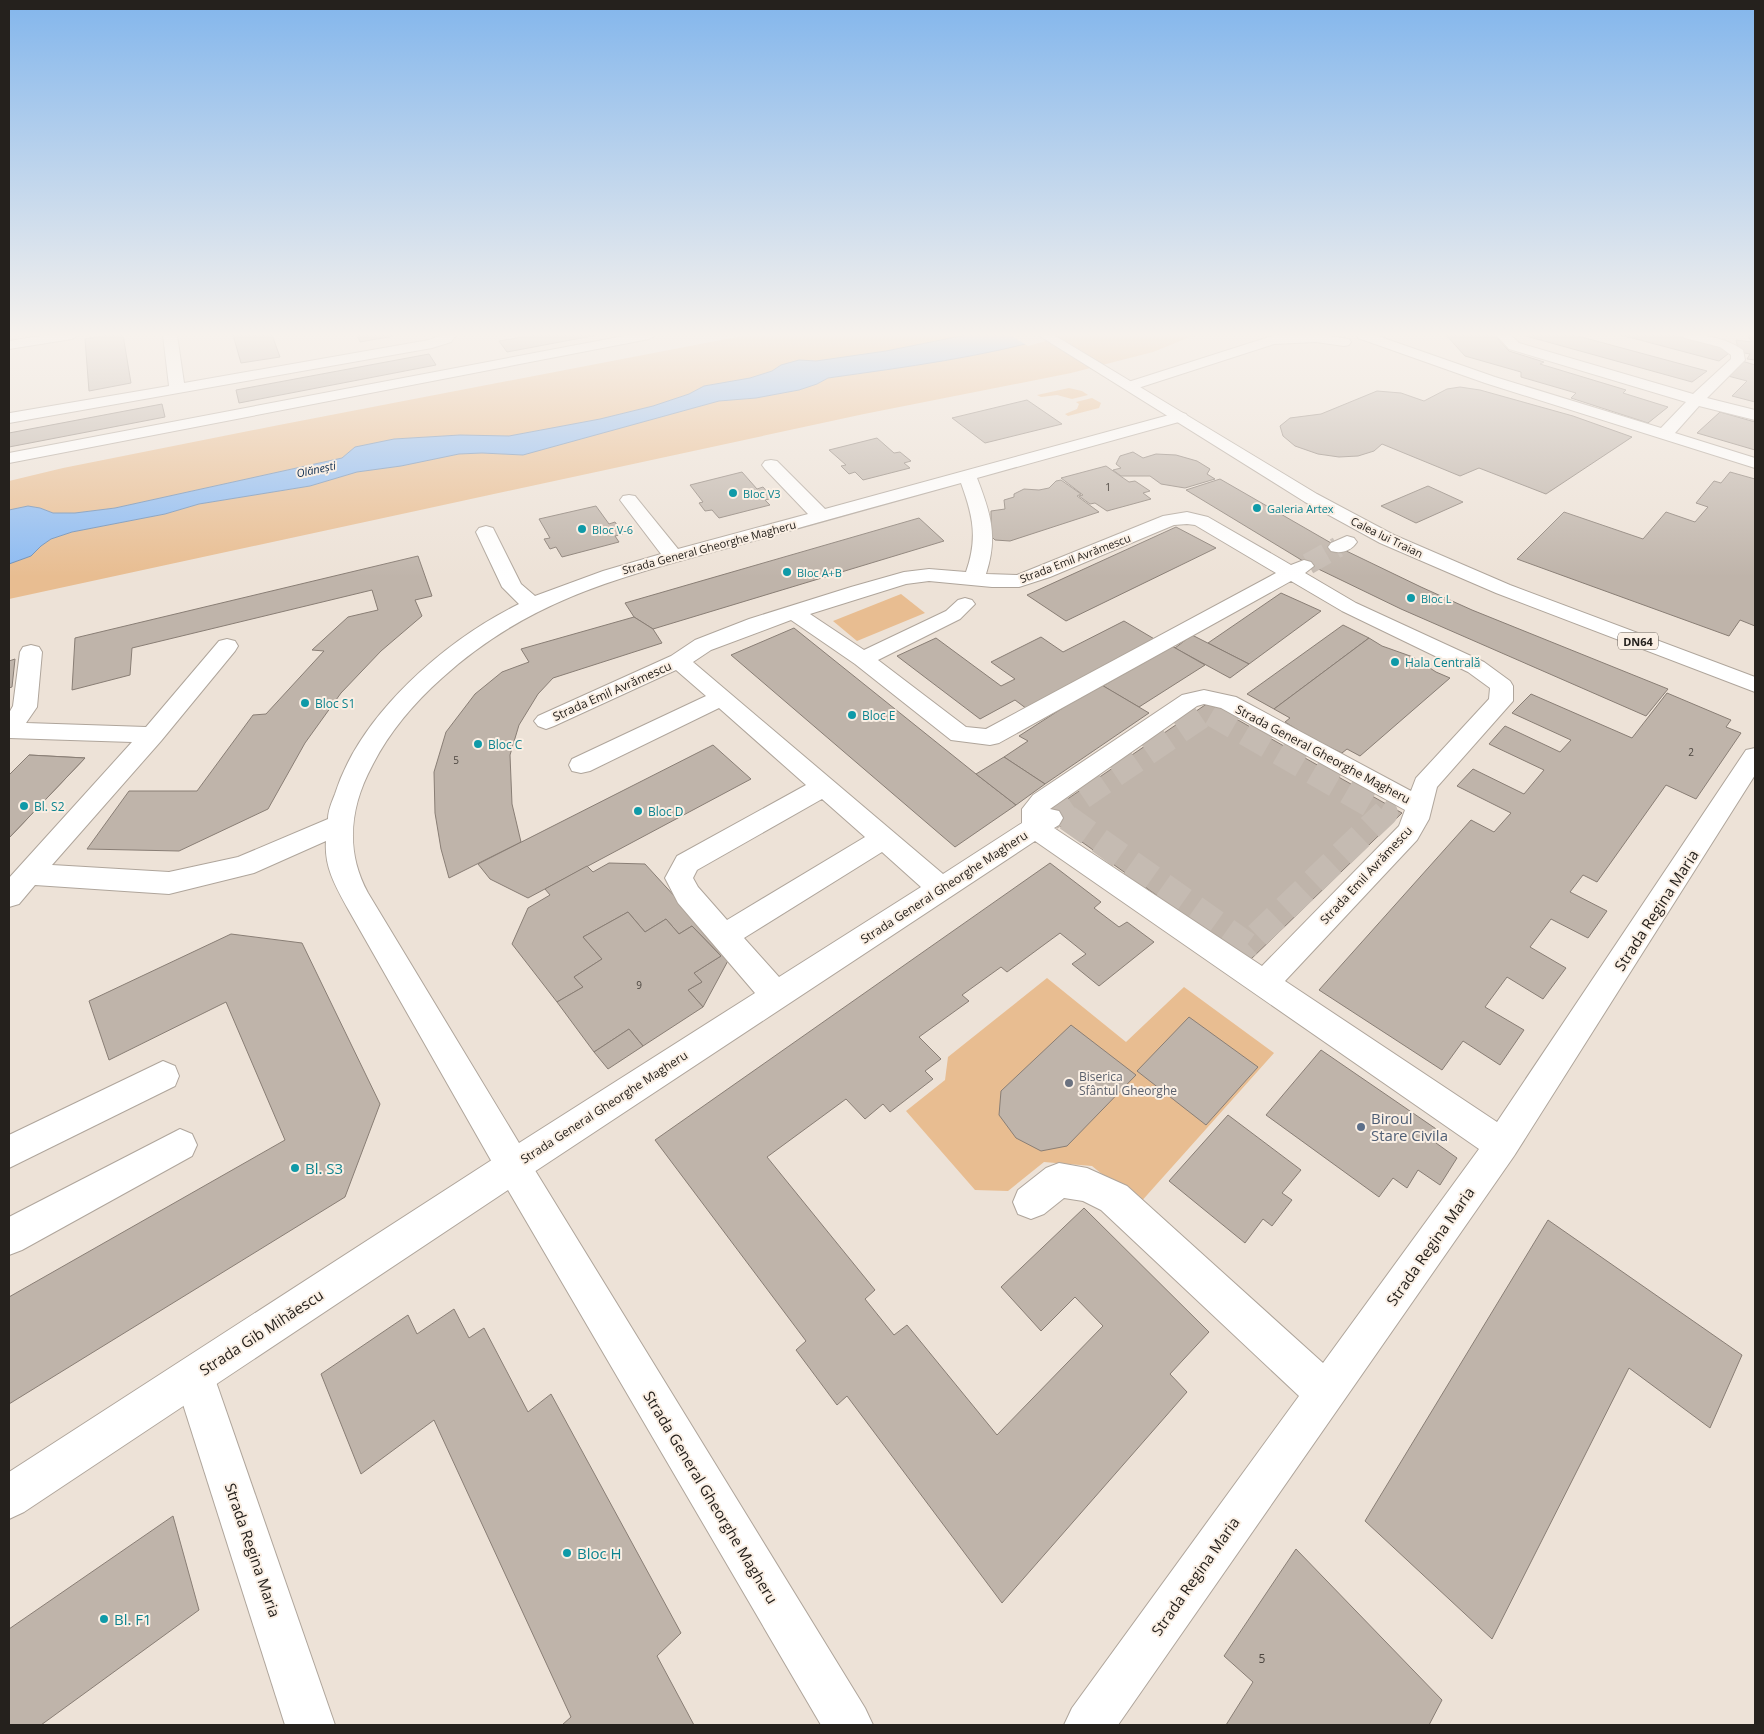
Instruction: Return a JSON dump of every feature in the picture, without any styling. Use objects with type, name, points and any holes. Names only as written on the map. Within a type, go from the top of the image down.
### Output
[{"type":"street","points":[[10,418],[22,416]]},
{"type":"street","points":[[196,416],[198,422]]},
{"type":"street","points":[[9,458],[230,416]]},
{"type":"street","name":"Calea lui Traian","points":[[1177,416],[1326,507],[1387,539],[1503,589],[1755,685]]},
{"type":"street","points":[[1608,416],[1755,463]]},
{"type":"street","points":[[1664,434],[1681,416]]},
{"type":"street","name":"Strada General Gheorghe Magheru","points":[[848,1725],[513,1166],[350,887],[339,853],[339,826],[345,797],[361,762],[384,725],[422,683],[463,648],[510,617],[534,606],[591,581],[1180,418]]},
{"type":"street","points":[[771,465],[821,516]]},
{"type":"street","points":[[967,476],[978,504],[983,531],[983,551],[974,579]]},
{"type":"street","points":[[629,500],[674,557]]},
{"type":"street","name":"Strada Emil Avrămescu","points":[[546,720],[679,661],[703,645],[793,612],[904,578],[929,575],[1019,581],[1043,573],[1170,520],[1187,518],[1201,521],[1299,568],[1349,607],[1476,666],[1502,686],[1501,700],[1425,784],[1416,819],[1408,833],[1263,984]]},
{"type":"street","points":[[486,532],[512,587],[534,606]]},
{"type":"street","points":[[793,612],[863,659],[960,734],[990,737],[1299,568]]},
{"type":"street","points":[[863,659],[953,615],[965,604]]},
{"type":"street","points":[[9,896],[152,735],[227,646]]},
{"type":"street","points":[[9,730],[25,707],[31,652]]},
{"type":"street","name":"Strada Emil Avrămescu","points":[[679,661],[942,889]]},
{"type":"street","name":"DN64","points":[[1721,672],[1755,674]]},
{"type":"street","name":"Strada General Gheorghe Magheru","points":[[513,1166],[1042,823],[1035,809],[1042,801],[1190,700],[1204,697],[1228,702],[1418,806]]},
{"type":"street","points":[[582,765],[721,698]]},
{"type":"street","points":[[9,730],[152,735]]},
{"type":"street","name":"Strada Regina Maria","points":[[1089,1725],[1502,1145],[1755,756]]},
{"type":"street","points":[[776,995],[688,895],[679,878],[687,863],[824,786]]},
{"type":"street","points":[[1042,823],[1263,984],[1502,1145]]},
{"type":"street","points":[[28,874],[169,884],[244,866],[339,826]]},
{"type":"street","points":[[724,936],[884,838]]},
{"type":"street","points":[[9,1152],[162,1076]]},
{"type":"street","points":[[9,1237],[180,1145]]},
{"type":"street","name":"Strada Gib Mihăescu","points":[[9,1497],[513,1166]]},
{"type":"street","points":[[1031,1202],[1059,1180],[1087,1185],[1114,1198],[1326,1393]]},
{"type":"street","name":"Strada Regina Maria","points":[[194,1376],[310,1725]]},
{"type":"shaded area","points":[[326,416],[613,416],[509,436],[460,435],[394,439],[355,447],[342,458],[115,508],[76,513],[53,513],[28,506],[9,510],[9,481],[63,468]]},
{"type":"shaded area","points":[[665,416],[855,416],[9,599],[9,564],[31,556],[51,539],[72,532],[165,514],[199,504],[310,486],[357,472],[401,466],[459,454],[523,455]]},
{"type":"shaded area","points":[[901,594],[925,613],[857,641],[833,621]]},
{"type":"shaded area","points":[[1047,978],[1126,1042],[1184,987],[1274,1053],[1139,1204],[1092,1166],[1044,1162],[1008,1191],[975,1190],[906,1111],[945,1080],[948,1057]]},
{"type":"water","name":"Olănești","points":[[613,416],[665,416],[523,455],[459,454],[401,466],[357,472],[310,486],[199,504],[165,514],[72,532],[51,539],[31,556],[9,564],[9,510],[28,506],[53,513],[75,513],[115,508],[342,458],[355,447],[394,439],[460,435],[509,436]]},
{"type":"building","points":[[99,416],[165,417],[9,447],[9,433]]},
{"type":"building","points":[[961,416],[1050,416],[1062,424],[985,443],[952,418]]},
{"type":"building","points":[[1306,416],[1573,416],[1632,437],[1546,494],[1479,468],[1460,476],[1382,444],[1374,451],[1358,456],[1339,457],[1318,454],[1295,446],[1283,436],[1280,426],[1290,418]]},
{"type":"building","points":[[1626,416],[1657,416],[1648,423]]},
{"type":"building","points":[[1716,416],[1734,416],[1755,422],[1755,450],[1697,433]]},
{"type":"building","points":[[877,438],[894,453],[900,452],[911,461],[904,463],[910,468],[863,480],[855,472],[849,474],[841,466],[846,465],[829,450]]},
{"type":"building","points":[[1133,452],[1143,458],[1156,454],[1176,455],[1197,461],[1210,469],[1207,474],[1215,479],[1185,488],[1161,484],[1150,476],[1121,476],[1113,470],[1121,468],[1116,464],[1120,456]]},
{"type":"building","points":[[1106,466],[1129,482],[1135,481],[1150,491],[1143,493],[1151,499],[1107,511],[1095,503],[1090,504],[1079,496],[1083,495],[1061,478]]},
{"type":"building","name":"Bloc V3","points":[[742,472],[757,489],[763,487],[773,498],[765,500],[770,505],[719,518],[712,510],[705,511],[699,503],[703,502],[690,485]]},
{"type":"building","points":[[1730,472],[1755,479],[1755,626],[1740,620],[1729,636],[1517,559],[1564,512],[1643,539],[1666,512],[1695,522],[1708,507],[1696,503],[1714,481],[1721,483]]},
{"type":"building","name":"Bloc L","points":[[1220,479],[1338,547],[1421,587],[1472,610],[1668,689],[1646,716],[1401,609],[1308,564],[1186,490]]},
{"type":"building","points":[[1061,480],[1081,494],[1077,496],[1099,512],[1010,541],[995,540],[991,536],[991,511],[1005,509],[1004,500],[1014,497],[1014,494],[1024,489],[1039,490],[1049,488],[1056,481]]},
{"type":"building","points":[[1428,486],[1463,502],[1416,523],[1381,506]]},
{"type":"building","name":"Bloc V-6","points":[[596,506],[609,524],[615,522],[623,534],[615,536],[619,542],[562,557],[556,547],[550,549],[544,539],[550,538],[539,519]]},
{"type":"building","name":"Bloc A+B","points":[[919,518],[944,541],[653,629],[634,617],[625,603]]},
{"type":"building","points":[[1176,527],[1216,548],[1066,621],[1027,595]]},
{"type":"building","name":"Bloc S1","points":[[418,556],[432,596],[415,600],[422,616],[381,651],[341,693],[305,743],[268,809],[179,851],[87,849],[129,791],[197,791],[253,715],[266,714],[324,651],[312,650],[348,617],[378,610],[372,590],[132,648],[130,675],[72,690],[75,638]]},
{"type":"building","points":[[1281,593],[1321,611],[1249,664],[1208,643]]},
{"type":"building","name":"Bloc C","points":[[634,617],[653,629],[662,643],[553,678],[538,694],[519,725],[510,755],[512,804],[521,842],[449,878],[441,849],[435,813],[434,772],[446,732],[475,694],[502,672],[529,662],[521,649]]},
{"type":"building","points":[[1124,621],[1156,640],[1027,709],[1015,700],[980,719],[897,656],[936,638],[1001,686],[1015,679],[991,662],[1041,637],[1063,652]]},
{"type":"building","points":[[1343,625],[1369,638],[1274,709],[1247,694]]},
{"type":"building","name":"Bloc E","points":[[794,628],[1016,805],[955,847],[731,655]]},
{"type":"building","points":[[1192,635],[1249,664],[1230,678],[1175,648]]},
{"type":"building","points":[[1369,638],[1382,646],[1413,657],[1436,672],[1450,678],[1360,756],[1347,749],[1342,753],[1312,739],[1285,722],[1290,718],[1274,709]]},
{"type":"building","points":[[1170,645],[1205,665],[1139,707],[1103,686]]},
{"type":"building","points":[[15,659],[12,687],[9,688],[9,661]]},
{"type":"building","points":[[1100,684],[1149,713],[1045,784],[1004,757],[1028,741],[1019,736]]},
{"type":"building","points":[[1667,693],[1731,720],[1726,727],[1741,733],[1696,799],[1666,785],[1597,882],[1583,875],[1570,892],[1607,911],[1588,938],[1551,919],[1530,947],[1566,968],[1543,999],[1507,977],[1485,1007],[1524,1030],[1500,1065],[1463,1041],[1442,1070],[1319,990],[1471,820],[1494,832],[1511,813],[1457,786],[1473,769],[1524,794],[1544,770],[1489,744],[1505,726],[1560,752],[1571,740],[1512,713],[1531,694],[1632,738]]},
{"type":"building","points":[[1208,703],[1402,813],[1249,961],[1044,815]]},
{"type":"building","name":"Bloc D","points":[[713,745],[751,779],[528,898],[490,879],[478,864]]},
{"type":"building","name":"Bl. S2","points":[[29,755],[85,758],[9,838],[9,775]]},
{"type":"building","name":"Bl. S2","points":[[29,755],[85,758],[9,838],[9,775]]},
{"type":"building","points":[[1004,757],[1045,784],[1016,805],[976,774]]},
{"type":"building","points":[[609,863],[645,864],[730,957],[703,1007],[688,990],[702,982],[694,973],[721,956],[692,926],[679,934],[666,919],[645,932],[628,912],[583,937],[602,959],[574,977],[583,987],[557,1002],[512,944],[528,908],[550,895],[545,889],[587,866],[593,872]]},
{"type":"building","points":[[1050,863],[1101,902],[1094,908],[1119,927],[1127,922],[1154,942],[1099,986],[1072,964],[1086,954],[1060,933],[1007,972],[1001,967],[962,995],[969,1001],[919,1037],[941,1059],[925,1071],[933,1079],[890,1112],[883,1104],[865,1119],[846,1099],[767,1157],[875,1290],[865,1299],[894,1335],[907,1325],[997,1435],[1103,1326],[1075,1297],[1041,1331],[1001,1287],[1084,1208],[1209,1332],[1170,1374],[1187,1392],[1002,1603],[847,1396],[837,1405],[796,1350],[806,1341],[655,1140]]},
{"type":"building","points":[[628,912],[645,932],[666,919],[679,934],[692,926],[721,956],[694,973],[702,982],[688,990],[703,1007],[643,1046],[629,1029],[594,1052],[557,1002],[583,987],[574,977],[602,959],[583,937]]},
{"type":"building","name":"Bl. S3","points":[[231,934],[302,943],[380,1104],[345,1197],[9,1404],[9,1297],[285,1140],[226,1002],[109,1060],[89,1001]]},
{"type":"building","points":[[1189,1017],[1258,1067],[1206,1125],[1137,1071]]},
{"type":"building","name":"Biserica Sfântul Gheorghe","points":[[1071,1025],[1136,1075],[1067,1146],[1041,1151],[1016,1138],[999,1115],[1001,1091]]},
{"type":"building","points":[[629,1029],[643,1046],[608,1069],[594,1052]]},
{"type":"building","points":[[1321,1050],[1442,1133],[1436,1143],[1457,1158],[1440,1185],[1418,1170],[1407,1188],[1393,1178],[1379,1197],[1266,1115]]},
{"type":"building","points":[[1228,1115],[1301,1170],[1282,1193],[1292,1200],[1272,1226],[1263,1219],[1245,1243],[1169,1181]]},
{"type":"building","points":[[1548,1220],[1742,1355],[1710,1428],[1629,1368],[1492,1639],[1365,1521]]},
{"type":"building","name":"Bloc H","points":[[454,1309],[469,1338],[484,1328],[528,1412],[551,1394],[681,1633],[657,1656],[694,1725],[562,1725],[571,1717],[434,1420],[361,1474],[321,1374],[408,1315],[417,1334]]},
{"type":"building","name":"Bl. F1","points":[[173,1516],[199,1610],[41,1725],[9,1725],[9,1629]]},
{"type":"building","points":[[1296,1549],[1442,1700],[1429,1725],[1226,1725],[1253,1682],[1224,1656]]},
{"type":"tunnel","points":[[1308,564],[1338,547]]},
{"type":"tunnel","points":[[1050,818],[1208,711],[1385,813],[1247,945],[1059,812]]},
{"type":"place","name":"Bloc V3","points":[[733,493]]},
{"type":"place","name":"Galeria Artex","points":[[1257,508]]},
{"type":"place","name":"Bloc V-6","points":[[582,529]]},
{"type":"place","name":"Bloc A+B","points":[[787,572]]},
{"type":"place","name":"Bloc L","points":[[1411,598]]},
{"type":"place","name":"Hala Centrală","points":[[1395,662]]},
{"type":"place","name":"Bloc S1","points":[[305,703]]},
{"type":"place","name":"Bloc E","points":[[852,715]]},
{"type":"place","name":"Bloc C","points":[[478,744]]},
{"type":"place","name":"Bl. S2","points":[[24,806]]},
{"type":"place","name":"Bloc D","points":[[638,811]]},
{"type":"place","name":"Biserica Sfântul Gheorghe","points":[[1069,1083]]},
{"type":"place","name":"Biroul Stare Civila","points":[[1361,1127]]},
{"type":"place","name":"Bl. S3","points":[[295,1168]]},
{"type":"place","name":"Bloc H","points":[[567,1553]]},
{"type":"place","name":"Bl. F1","points":[[104,1619]]}]
